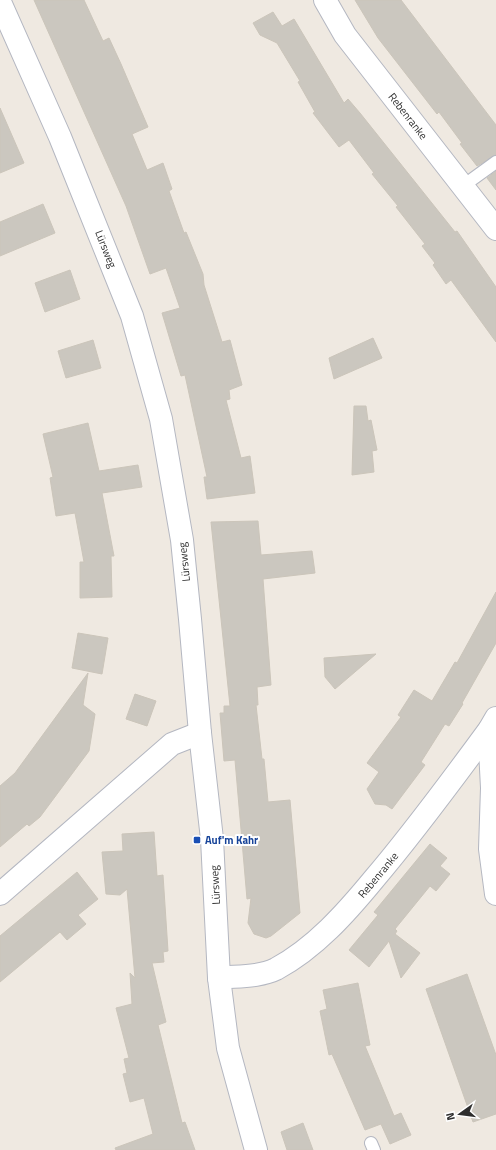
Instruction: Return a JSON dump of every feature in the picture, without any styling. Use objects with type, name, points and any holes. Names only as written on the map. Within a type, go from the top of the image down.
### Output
[{"type":"street","name":"Rebenranke","points":[[325,0],[346,35],[496,229]]},
{"type":"street","name":"Lürsweg","points":[[0,2],[60,136],[132,316],[161,419],[182,540],[200,733],[212,839],[219,978],[228,1048],[256,1150]]},
{"type":"street","name":"Rebenranke","points":[[219,978],[250,975],[275,970],[309,947],[350,907],[401,848],[493,724]]},
{"type":"street","points":[[493,724],[490,849],[496,894]]},
{"type":"street","points":[[0,894],[172,744],[200,733]]},
{"type":"lane","points":[[463,186],[496,162]]},
{"type":"building","points":[[34,0],[84,0],[103,41],[109,38],[121,64],[148,127],[132,134],[147,170],[163,163],[172,189],[169,191],[184,233],[186,232],[203,274],[204,285],[222,342],[230,340],[242,385],[229,390],[230,399],[226,400],[241,458],[250,456],[255,493],[207,499],[204,477],[207,477],[185,375],[181,376],[162,313],[180,308],[166,268],[150,274],[126,206]]},
{"type":"building","points":[[355,0],[401,0],[496,125],[496,155],[477,166],[460,144],[462,143],[439,112],[437,114],[378,38]]},
{"type":"building","points":[[273,12],[282,26],[294,19],[344,103],[348,99],[360,113],[455,232],[457,231],[496,287],[496,342],[451,280],[446,284],[433,265],[435,263],[422,246],[425,244],[396,207],[398,206],[372,174],[374,173],[349,140],[339,147],[313,113],[315,112],[298,82],[300,81],[277,43],[260,35],[253,23]]},
{"type":"building","points":[[0,108],[24,163],[0,173]]},
{"type":"building","points":[[496,171],[496,190],[487,178]]},
{"type":"building","points":[[43,204],[55,233],[0,256],[0,222]]},
{"type":"building","points":[[70,270],[80,299],[45,312],[35,283]]},
{"type":"building","points":[[373,338],[382,358],[334,379],[329,358]]},
{"type":"building","points":[[93,340],[101,368],[66,378],[58,351]]},
{"type":"building","points":[[354,406],[366,406],[368,421],[371,420],[377,450],[372,451],[374,472],[352,475]]},
{"type":"building","points":[[88,423],[99,471],[138,465],[142,487],[102,493],[114,556],[111,556],[112,597],[80,598],[80,562],[84,562],[75,513],[56,516],[50,478],[53,477],[43,434]]},
{"type":"building","points":[[258,521],[261,555],[312,551],[315,573],[263,579],[271,685],[257,687],[258,705],[256,705],[262,759],[264,759],[268,802],[290,800],[300,913],[271,936],[266,938],[254,934],[248,923],[251,898],[247,899],[235,760],[224,761],[220,713],[224,713],[224,706],[230,706],[211,522]]},
{"type":"building","points":[[496,592],[496,643],[462,703],[463,704],[449,726],[445,724],[421,762],[425,765],[392,809],[386,805],[375,804],[367,789],[379,772],[367,763],[401,717],[398,715],[414,690],[432,701],[455,662],[457,663]]},
{"type":"building","points":[[78,633],[108,638],[102,674],[72,668]]},
{"type":"building","points":[[376,654],[335,689],[325,677],[324,658]]},
{"type":"building","points":[[88,673],[83,705],[95,714],[89,751],[40,817],[29,826],[27,824],[0,847],[0,786],[15,773]]},
{"type":"building","points":[[135,694],[156,701],[147,726],[126,719]]},
{"type":"building","points":[[154,832],[157,876],[163,875],[168,951],[163,952],[164,962],[152,963],[166,1022],[158,1025],[182,1123],[185,1122],[195,1150],[116,1150],[115,1148],[153,1134],[144,1098],[130,1102],[123,1074],[127,1073],[124,1059],[129,1058],[116,1008],[132,1004],[130,973],[135,978],[127,889],[120,895],[106,894],[102,852],[123,851],[122,834]]},
{"type":"building","points":[[430,844],[447,858],[440,866],[450,874],[436,891],[430,886],[395,929],[397,931],[395,934],[420,953],[401,978],[389,941],[369,967],[349,950],[378,915],[374,912]]},
{"type":"building","points":[[77,872],[98,899],[78,915],[86,924],[67,940],[60,932],[0,982],[0,936]]},
{"type":"building","points":[[467,974],[496,1055],[496,1114],[473,1122],[426,989]]},
{"type":"building","points":[[358,983],[370,1045],[365,1046],[394,1116],[401,1113],[411,1135],[390,1144],[381,1124],[365,1130],[332,1054],[329,1055],[320,1011],[327,1009],[323,990]]},
{"type":"building","points":[[303,1123],[313,1150],[287,1150],[281,1132]]},
{"type":"place","name":"Auf'm Kahr","points":[[197,840]]}]
